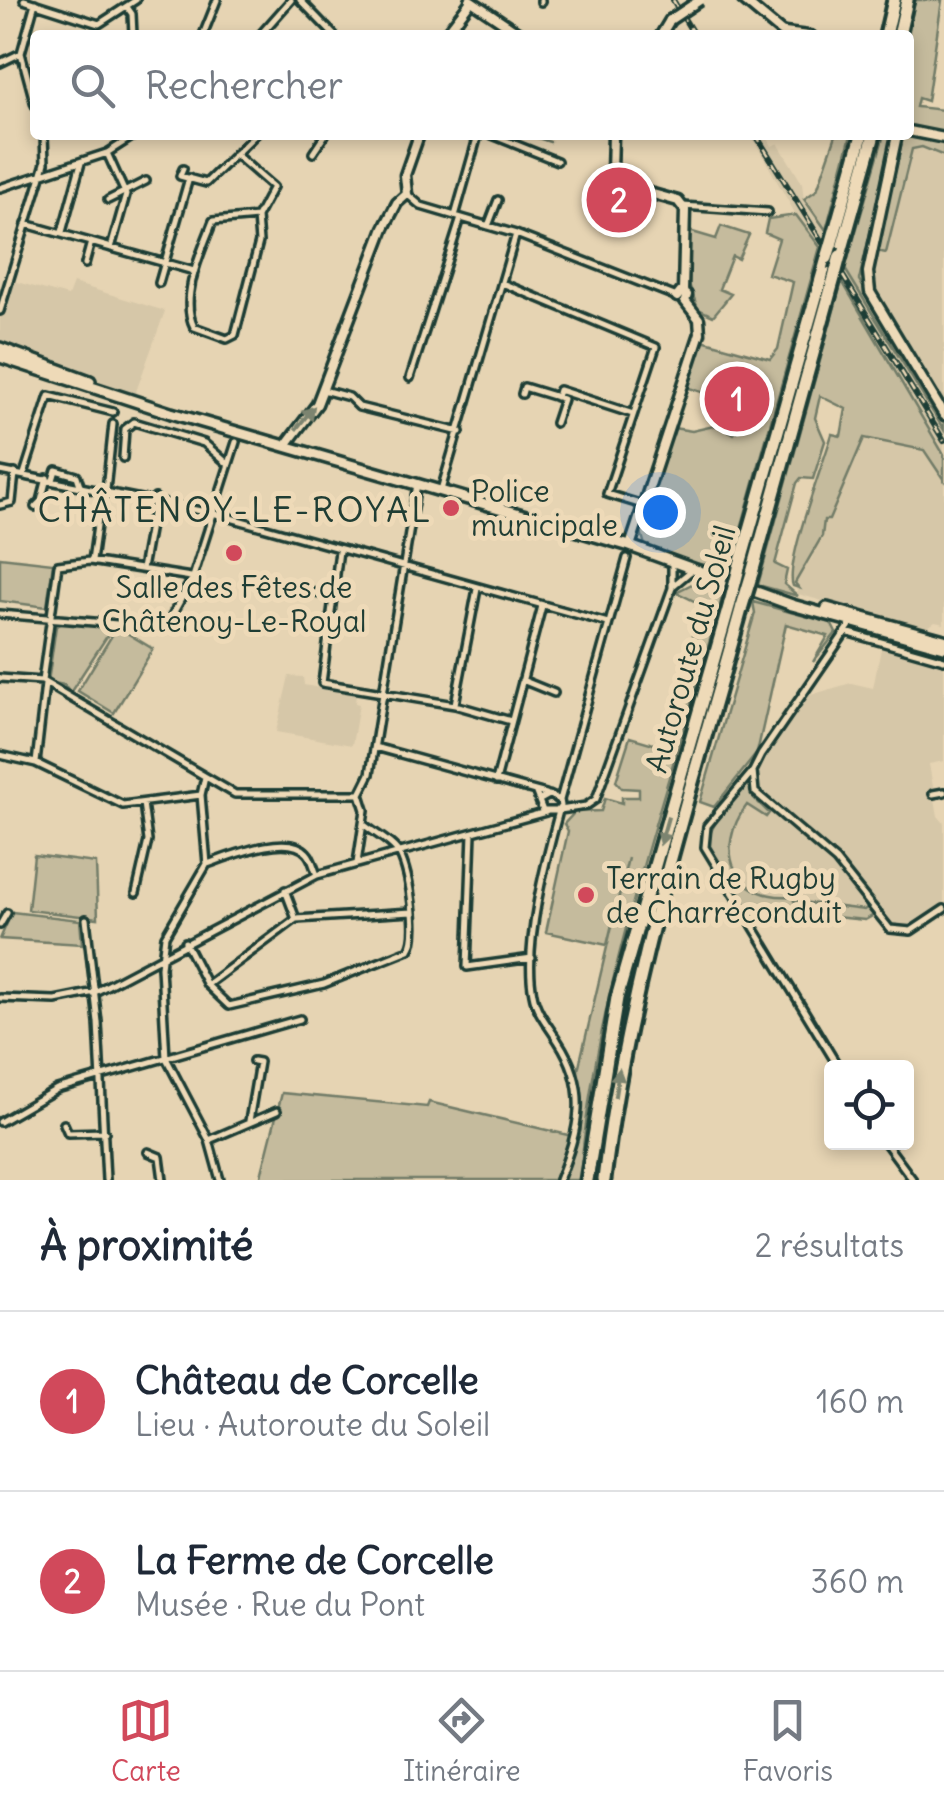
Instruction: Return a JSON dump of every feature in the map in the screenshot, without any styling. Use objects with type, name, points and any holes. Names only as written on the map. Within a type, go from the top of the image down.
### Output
[{"type":"highway","points":[[887,30],[894,0]]},
{"type":"highway","points":[[900,30],[907,0]]},
{"type":"highway","name":"Autoroute du Soleil","points":[[745,570],[836,271],[831,244],[866,140]]},
{"type":"highway","name":"Autoroute du Soleil","points":[[604,1180],[620,1068],[639,984],[745,570],[866,140]]},
{"type":"highway","name":"Autoroute du Soleil","points":[[587,1180],[617,998],[736,604]]},
{"type":"main road","points":[[0,348],[286,445],[630,546],[775,597],[944,640]]},
{"type":"main road","points":[[0,358],[240,430]]},
{"type":"main road","points":[[847,617],[944,648]]},
{"type":"street","points":[[24,0],[99,24],[136,0]]},
{"type":"street","points":[[264,30],[291,0]]},
{"type":"street","points":[[300,0],[329,30]]},
{"type":"street","points":[[449,30],[470,0],[504,30]]},
{"type":"street","points":[[664,30],[670,20],[700,0]]},
{"type":"street","points":[[743,0],[779,30]]},
{"type":"street","points":[[30,86],[21,53],[35,1]]},
{"type":"street","points":[[205,30],[214,1]]},
{"type":"street","points":[[127,7],[132,14],[133,30]]},
{"type":"street","points":[[0,63],[21,53]]},
{"type":"street","points":[[914,132],[942,138]]},
{"type":"street","points":[[0,311],[40,177],[45,140]]},
{"type":"street","points":[[0,188],[81,163],[127,140]]},
{"type":"street","points":[[183,169],[180,176],[206,182],[249,140]]},
{"type":"street","points":[[313,153],[322,140]]},
{"type":"street","points":[[286,445],[323,390],[384,228],[407,194],[405,175],[416,140]]},
{"type":"street","points":[[410,378],[477,140]]},
{"type":"street","points":[[504,140],[557,162]]},
{"type":"street","points":[[613,140],[612,172],[617,184],[683,206],[768,212]]},
{"type":"street","points":[[897,140],[868,272],[870,292],[944,415]]},
{"type":"street","points":[[107,153],[125,191],[112,248]]},
{"type":"street","points":[[234,154],[272,183],[258,216],[259,242],[231,339],[191,324],[194,272],[214,221],[258,216]]},
{"type":"street","points":[[62,234],[81,163]]},
{"type":"street","points":[[159,282],[189,178]]},
{"type":"street","points":[[108,200],[146,181]]},
{"type":"street","points":[[407,194],[421,206],[516,234],[682,297],[699,319],[700,333],[630,546]]},
{"type":"street","points":[[488,226],[498,200]]},
{"type":"street","points":[[682,297],[686,219],[683,206]]},
{"type":"street","points":[[26,224],[194,272]]},
{"type":"street","points":[[441,491],[516,234]]},
{"type":"street","points":[[85,264],[91,242]]},
{"type":"street","points":[[502,282],[656,347],[607,494],[643,505]]},
{"type":"street","points":[[522,394],[524,387],[563,399],[555,424]]},
{"type":"street","points":[[323,390],[349,398],[359,406],[460,432]]},
{"type":"street","points":[[557,397],[559,390],[633,414]]},
{"type":"street","points":[[24,474],[46,400],[53,394],[114,412]]},
{"type":"street","points":[[123,458],[125,430],[134,422],[204,443],[229,465]]},
{"type":"street","points":[[92,562],[113,424]]},
{"type":"street","points":[[0,614],[162,626],[174,617],[193,577],[236,442]]},
{"type":"street","points":[[34,507],[41,502],[56,470],[76,476],[80,485],[212,512],[339,551],[608,623]]},
{"type":"street","points":[[0,471],[50,479]]},
{"type":"street","points":[[0,505],[12,502],[15,474]]},
{"type":"street","points":[[360,794],[370,774],[417,484]]},
{"type":"street","points":[[142,569],[155,498]]},
{"type":"street","points":[[339,551],[320,680],[455,705],[512,721]]},
{"type":"street","points":[[559,1180],[577,1132],[580,1086],[570,1060],[536,1005],[532,958],[556,808],[627,558]]},
{"type":"street","points":[[0,998],[55,1000],[94,992],[317,875],[556,808],[580,806],[596,798],[672,588],[672,560]]},
{"type":"street","points":[[36,763],[57,567],[92,562],[193,577]]},
{"type":"street","points":[[672,588],[694,569]]},
{"type":"street","points":[[672,574],[681,578]]},
{"type":"street","points":[[455,705],[476,589]]},
{"type":"street","points":[[297,590],[333,596]]},
{"type":"street","points":[[496,781],[542,606]]},
{"type":"street","points":[[838,640],[846,632],[847,617]]},
{"type":"street","points":[[834,1060],[705,847],[707,826],[753,771],[838,640],[847,617]]},
{"type":"street","points":[[846,632],[944,660]]},
{"type":"street","points":[[0,678],[43,683],[241,796],[360,794]]},
{"type":"street","points":[[522,680],[554,693]]},
{"type":"street","points":[[374,747],[535,792],[556,808]]},
{"type":"street","points":[[0,755],[36,763],[118,804],[201,796]]},
{"type":"street","points":[[753,771],[758,797],[836,861],[890,929],[910,931],[944,909]]},
{"type":"street","points":[[205,777],[201,796],[207,864],[164,936],[161,967],[166,1058],[210,1140],[220,1180]]},
{"type":"street","points":[[933,794],[944,792]]},
{"type":"street","points":[[357,863],[365,805],[360,794]]},
{"type":"street","points":[[542,800],[556,808]]},
{"type":"street","points":[[533,816],[542,800]]},
{"type":"street","points":[[136,893],[148,841],[144,803]]},
{"type":"street","points":[[185,942],[207,985],[228,1006],[324,984],[413,947],[412,912],[400,852],[363,824]]},
{"type":"street","points":[[472,832],[467,968],[532,958]]},
{"type":"street","points":[[207,864],[245,848],[298,848],[308,854],[317,875]]},
{"type":"street","points":[[285,890],[296,919]]},
{"type":"street","points":[[207,985],[296,919],[412,912]]},
{"type":"street","points":[[0,926],[6,913]]},
{"type":"street","points":[[86,919],[106,1180]]},
{"type":"street","points":[[154,960],[161,967]]},
{"type":"street","points":[[0,1122],[44,1095],[300,1019]]},
{"type":"street","points":[[250,1121],[258,1062],[254,1061]]},
{"type":"street","points":[[210,1140],[277,1111]]},
{"type":"street","points":[[64,1124],[68,1133],[105,1132]]},
{"type":"street","points":[[891,1150],[913,1180]]},
{"type":"street","points":[[148,1152],[160,1156],[163,1180]]},
{"type":"shaded area","points":[[915,0],[942,0],[927,101],[918,98],[916,107],[944,110],[944,135],[914,127],[914,30],[909,30]]},
{"type":"shaded area","points":[[914,136],[944,143],[944,405],[877,301],[873,274],[902,140],[914,140]]},
{"type":"shaded area","points":[[914,136],[944,143],[944,156],[922,147],[912,149],[886,253],[877,251],[902,140],[914,140]]},
{"type":"shaded area","points":[[754,140],[769,140],[772,146],[778,143],[802,183],[804,200],[826,230],[820,247],[796,215]]},
{"type":"shaded area","points":[[834,140],[850,140],[826,230],[804,199],[817,190]]},
{"type":"shaded area","points":[[883,140],[892,140],[859,280],[944,421],[944,430],[845,269]]},
{"type":"shaded area","points":[[796,215],[820,247],[733,557],[711,564],[679,559],[645,545],[640,529],[673,428],[692,431],[718,425],[734,434],[755,411],[749,393],[761,377],[742,376],[714,396],[686,387],[702,340],[770,359],[778,349],[793,282],[768,274],[779,239],[765,233],[768,219]]},
{"type":"shaded area","points":[[721,226],[749,235],[738,259],[732,256],[719,289],[731,294],[713,316],[698,309],[687,279],[689,231],[716,239]]},
{"type":"shaded area","points":[[845,269],[944,430],[944,455],[849,296],[842,281]]},
{"type":"shaded area","points":[[9,280],[68,296],[73,283],[165,311],[134,397],[0,348],[0,295],[3,297]]},
{"type":"shaded area","points":[[842,281],[944,455],[944,480],[924,450],[864,438],[829,520],[824,520],[822,536],[795,583],[799,588],[793,586],[794,557],[806,513],[832,434],[841,436],[846,409],[820,396],[815,418],[825,441],[813,479],[801,478],[797,483],[775,564],[787,570],[784,584],[798,596],[758,585]]},
{"type":"shaded area","points":[[864,438],[925,450],[944,480],[944,624],[935,622],[924,630],[798,594],[794,583],[812,558],[824,519]]},
{"type":"shaded area","points":[[0,557],[53,563],[47,607],[0,601]]},
{"type":"shaded area","points":[[692,584],[724,591],[619,957],[588,1106],[580,1180],[563,1180],[581,1130],[578,1070],[628,858],[607,945],[546,932],[568,831],[564,824],[575,812],[601,811],[605,798],[622,803],[622,797],[639,797],[639,789],[622,788],[616,781],[630,737],[660,746],[666,742],[700,604],[676,592]]},
{"type":"shaded area","points":[[753,602],[831,623],[836,633],[813,662],[828,636],[786,624],[757,753],[714,807],[700,802],[755,613]]},
{"type":"shaded area","points":[[68,621],[113,627],[70,693],[64,685],[48,682],[56,626]]},
{"type":"shaded area","points":[[117,627],[153,649],[114,713],[78,691]]},
{"type":"shaded area","points":[[882,644],[944,665],[944,761],[929,764],[938,816],[944,823],[944,905],[904,928],[896,926],[881,911],[865,920],[743,908],[709,828],[748,777],[757,774],[804,697],[851,683],[873,688]]},
{"type":"shaded area","points":[[289,676],[303,677],[304,685],[356,695],[355,703],[359,704],[352,745],[276,732]]},
{"type":"shaded area","points":[[748,777],[753,797],[769,813],[766,817],[747,805],[737,822],[731,854],[743,881],[772,895],[793,896],[794,901],[864,910],[868,907],[874,915],[865,920],[743,908],[717,865],[709,841],[719,818]]},
{"type":"shaded area","points":[[34,855],[96,863],[98,918],[28,910]]},
{"type":"shaded area","points":[[12,912],[80,920],[82,944],[0,939]]},
{"type":"shaded area","points":[[282,1093],[427,1107],[429,1102],[572,1136],[554,1180],[260,1180]]},
{"type":"waterway","points":[[544,140],[550,142]]},
{"type":"railway","points":[[673,0],[691,30]]},
{"type":"railway","points":[[759,140],[822,242]]},
{"type":"railway","points":[[843,276],[944,441]]},
{"type":"place","name":"La Ferme de Corcelle","points":[[619,200]]},
{"type":"place","name":"Château de Corcelle","points":[[737,399]]},
{"type":"place","name":"Police municipale","points":[[451,508]]},
{"type":"place","name":"Salle des Fêtes de Châtenoy-Le-Royal","points":[[234,553]]},
{"type":"place","name":"Terrain de Rugby de Charréconduit","points":[[586,895]]},
{"type":"district","name":"CHÂTENOY-LE-ROYAL","points":[[235,509]]}]
